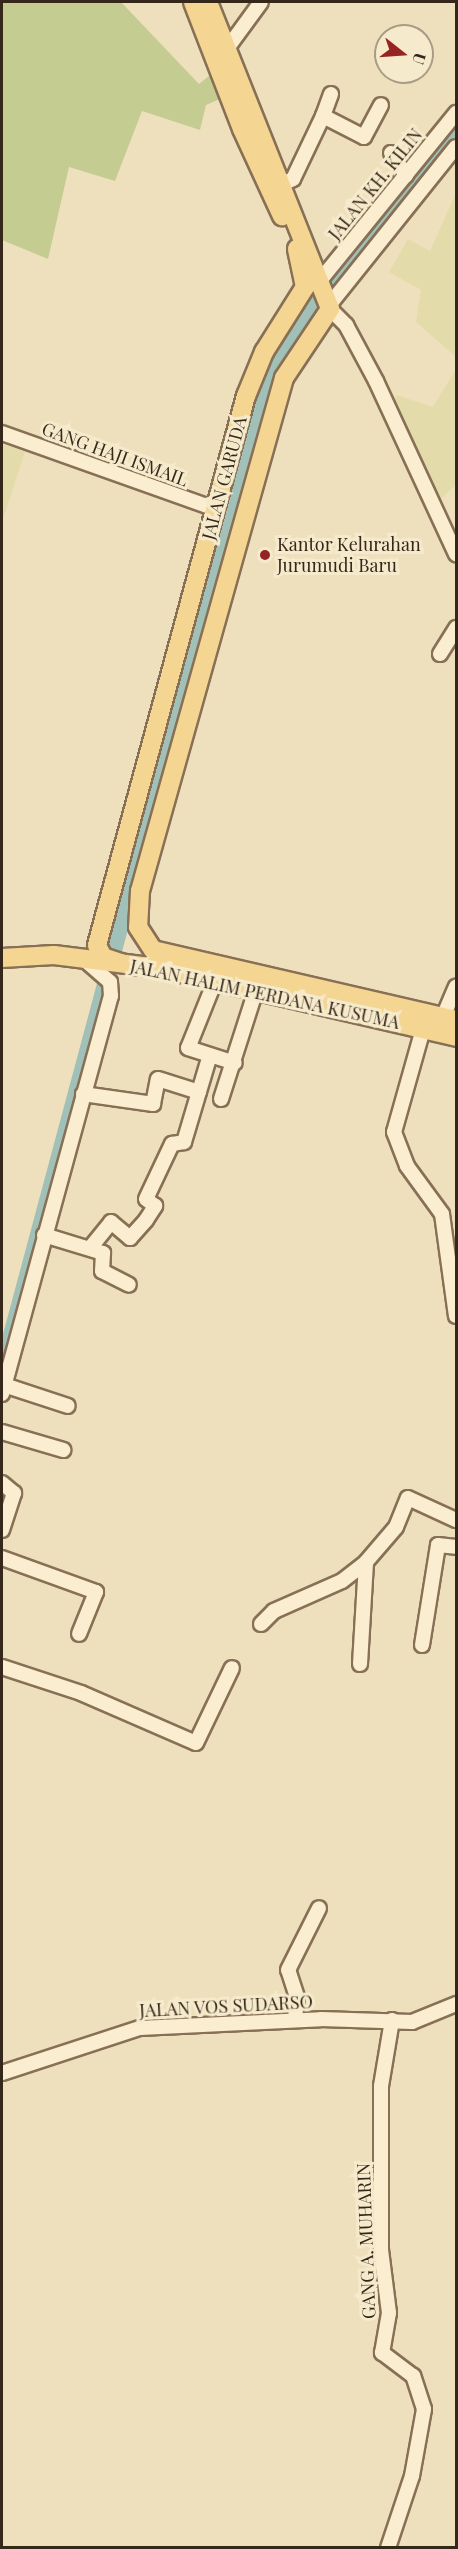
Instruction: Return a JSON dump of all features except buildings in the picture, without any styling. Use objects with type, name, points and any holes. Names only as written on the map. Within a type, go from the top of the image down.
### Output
[{"type":"main road","name":"JALAN GARUDA","points":[[146,945],[138,927],[140,891],[226,524],[246,396],[264,352],[299,300],[305,271],[242,129],[193,2]]},
{"type":"main road","points":[[208,2],[330,304]]},
{"type":"main road","name":"JALAN GARUDA","points":[[111,966],[98,953],[101,930],[226,524],[284,378],[330,304]]},
{"type":"main road","points":[[54,955],[101,930]]},
{"type":"main road","name":"JALAN HALIM PERDANA KUSUMA","points":[[146,945],[450,1019]]},
{"type":"main road","name":"JALAN HALIM PERDANA KUSUMA","points":[[2,958],[54,955],[215,981],[456,1037]]},
{"type":"street","points":[[226,51],[261,2]]},
{"type":"street","points":[[282,184],[293,179],[331,94]]},
{"type":"street","points":[[323,116],[364,137],[381,105]]},
{"type":"street","name":"JALAN KH. KILIN","points":[[322,280],[456,113]]},
{"type":"street","points":[[456,147],[330,304],[346,325],[376,381],[456,554]]},
{"type":"street","points":[[391,153],[406,175]]},
{"type":"street","name":"GANG HAJI ISMAIL","points":[[2,433],[226,524]]},
{"type":"street","points":[[440,654],[456,628]]},
{"type":"street","points":[[68,1406],[3,1390],[30,1305],[44,1235],[111,996],[111,966]]},
{"type":"street","points":[[215,981],[188,1048],[209,1058],[235,1063]]},
{"type":"street","points":[[450,1019],[456,987]]},
{"type":"street","points":[[221,1099],[235,1063],[256,990]]},
{"type":"street","points":[[423,1029],[394,1132],[407,1166],[442,1215],[456,1316]]},
{"type":"street","points":[[91,1247],[111,1222],[130,1238],[155,1206],[146,1199],[172,1144],[184,1142],[209,1058]]},
{"type":"street","points":[[82,1094],[153,1104],[158,1079],[199,1092]]},
{"type":"street","points":[[44,1235],[91,1247],[103,1253],[102,1271],[129,1286]]},
{"type":"street","points":[[2,1432],[63,1450]]},
{"type":"street","points":[[2,1484],[14,1493],[2,1530]]},
{"type":"street","points":[[261,1624],[274,1611],[342,1581],[366,1562],[396,1527],[408,1498],[456,1520]]},
{"type":"street","points":[[422,1645],[438,1545],[456,1547]]},
{"type":"street","points":[[2,1558],[96,1592],[79,1634]]},
{"type":"street","points":[[360,1664],[366,1562]]},
{"type":"street","points":[[2,1667],[81,1693],[196,1743],[232,1668]]},
{"type":"street","points":[[295,2020],[297,1997],[288,1970],[319,1908]]},
{"type":"street","name":"JALAN VOS SUDARSO","points":[[2,2073],[124,2031],[295,2020],[422,2020],[456,2004]]},
{"type":"street","name":"GANG A. MUHARIN","points":[[388,2547],[412,2476],[424,2409],[412,2376],[382,2353],[389,2313],[381,2250],[381,2086],[392,2020]]},
{"type":"shaded area","points":[[456,193],[456,357],[416,322],[421,290],[389,272],[408,239],[430,251]]},
{"type":"shaded area","points":[[456,369],[456,485],[433,506],[389,406],[397,395],[433,407]]},
{"type":"shaded area","points":[[2,444],[25,452],[2,522]]},
{"type":"green space","points":[[2,2],[121,2],[199,84],[210,75],[220,99],[206,105],[200,130],[142,111],[115,181],[69,167],[48,259],[2,240]]},
{"type":"waterway","points":[[3,1365],[269,372],[313,305],[456,132]]},
{"type":"place","name":"Kantor Kelurahan Jurumudi Baru","points":[[265,555]]}]
